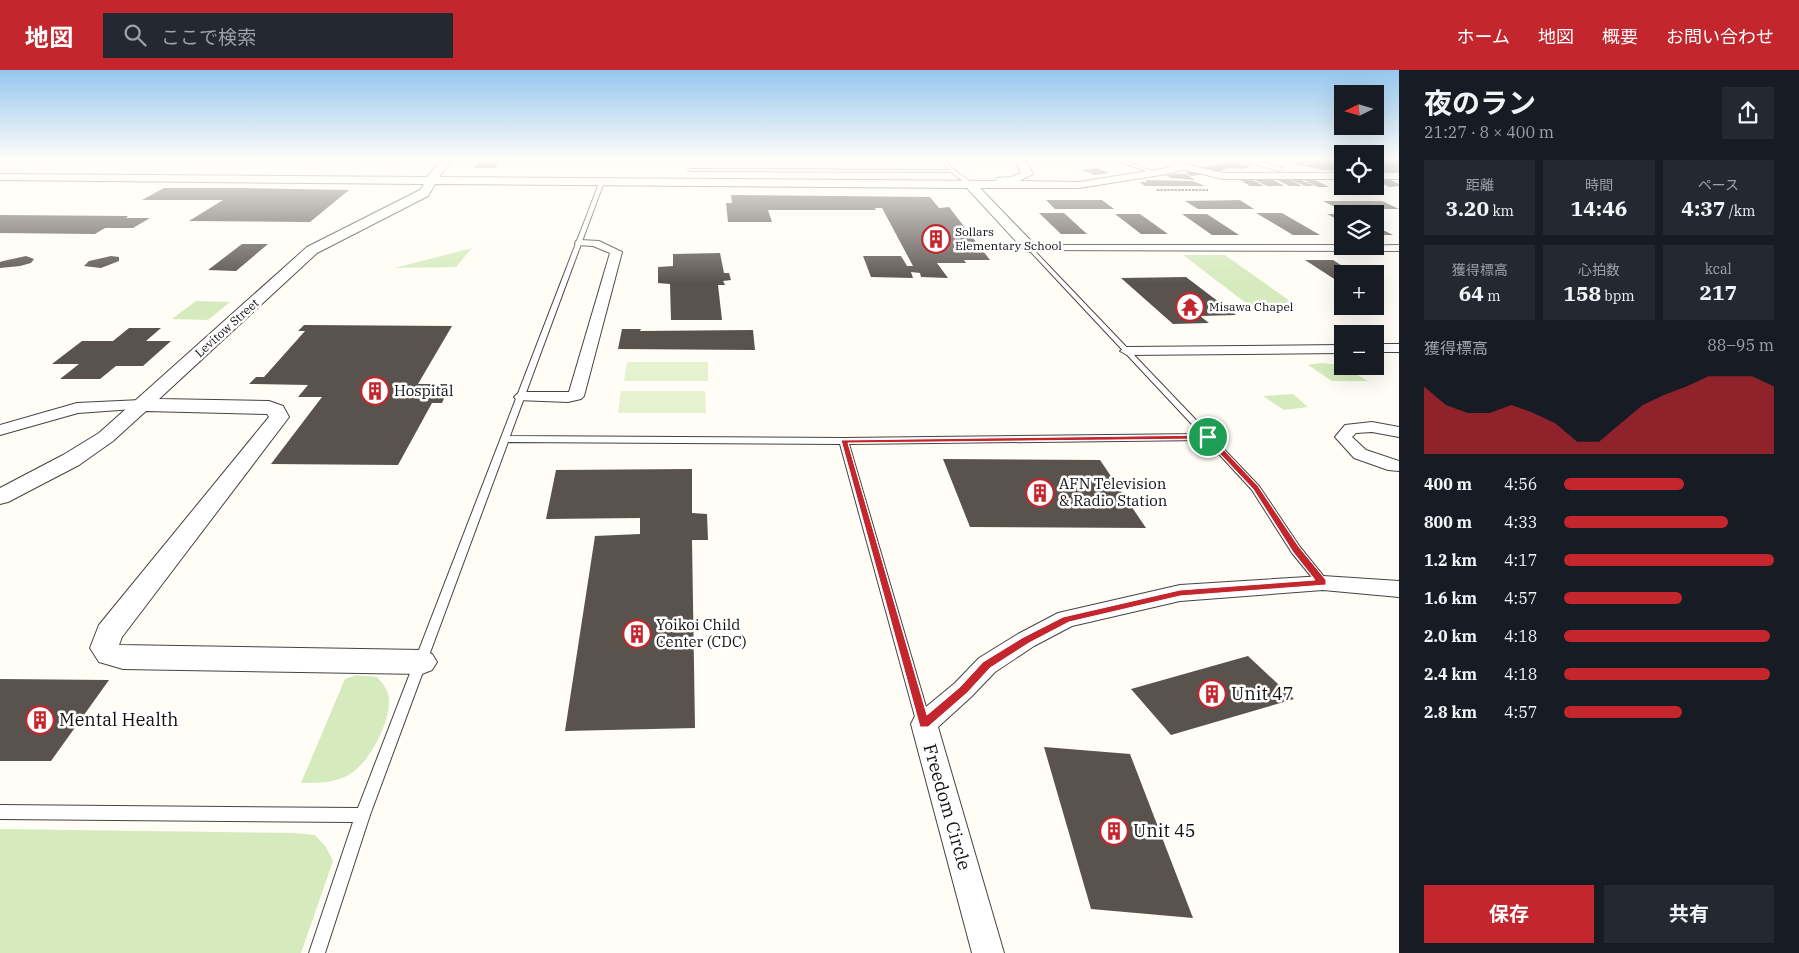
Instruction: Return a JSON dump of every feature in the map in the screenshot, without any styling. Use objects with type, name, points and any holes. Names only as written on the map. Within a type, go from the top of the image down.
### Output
[{"type":"street","name":"Levitow Street","points":[[0,498],[71,460],[106,437],[312,250],[336,236],[410,200]]},
{"type":"street","points":[[985,200],[1030,248],[1399,248]]},
{"type":"street","points":[[522,397],[576,396],[616,252],[595,243],[580,243]]},
{"type":"street","points":[[1127,351],[1334,348]]},
{"type":"street","points":[[1384,348],[1399,348]]},
{"type":"street","points":[[0,430],[77,408],[141,405],[269,407],[276,410],[279,417],[109,633],[104,648],[107,653],[114,656],[131,657],[422,662]]},
{"type":"street","points":[[1399,432],[1372,428],[1351,428],[1343,437],[1360,454],[1399,466]]},
{"type":"street","name":"Freedom Circle","points":[[988,953],[924,724],[963,690],[987,665],[1026,640],[1066,619],[1180,593],[1322,582],[1399,589]]},
{"type":"lane","points":[[317,953],[363,816],[595,200]]},
{"type":"lane","points":[[1030,248],[1256,488],[1296,550],[1322,582]]},
{"type":"lane","points":[[506,439],[844,441],[1208,437]]},
{"type":"lane","points":[[844,441],[924,724]]},
{"type":"lane","points":[[0,812],[363,816]]},
{"type":"green space","points":[[472,248],[456,267],[395,268]]},
{"type":"green space","points":[[1183,255],[1225,255],[1297,306],[1250,306]]},
{"type":"green space","points":[[196,301],[230,302],[208,320],[172,319]]},
{"type":"green space","points":[[627,362],[708,362],[708,381],[624,381]]},
{"type":"green space","points":[[1320,363],[1334,364],[1334,375],[1358,375],[1368,381],[1332,381],[1308,365]]},
{"type":"green space","points":[[621,391],[705,391],[706,413],[618,413]]},
{"type":"green space","points":[[1293,394],[1308,407],[1284,410],[1263,396]]},
{"type":"green space","points":[[356,675],[377,677],[388,693],[389,700],[386,719],[373,749],[360,766],[347,776],[328,782],[301,783],[345,679]]},
{"type":"green space","points":[[0,829],[295,833],[315,835],[326,847],[333,861],[301,953],[0,953]]},
{"type":"building","points":[[223,200],[337,200],[310,222],[189,221]]},
{"type":"building","name":"Sollars Elementary School","points":[[732,200],[933,200],[939,208],[949,207],[990,260],[964,260],[966,263],[937,263],[948,278],[921,277],[920,273],[911,272],[913,278],[871,277],[863,256],[901,256],[907,266],[913,266],[882,208],[875,208],[876,210],[768,210],[772,222],[728,222],[726,203],[732,203]]},
{"type":"building","points":[[1046,200],[1102,200],[1114,209],[1055,209]]},
{"type":"building","points":[[1240,200],[1254,209],[1198,209],[1185,201]]},
{"type":"building","points":[[1323,201],[1382,201],[1399,209],[1384,209],[1384,205],[1334,206]]},
{"type":"building","points":[[1039,213],[1064,213],[1087,234],[1061,234]]},
{"type":"building","points":[[1256,213],[1282,213],[1320,235],[1293,235]]},
{"type":"building","points":[[1115,214],[1140,214],[1168,234],[1141,234]]},
{"type":"building","points":[[1182,214],[1207,214],[1239,235],[1212,235]]},
{"type":"building","points":[[0,215],[128,216],[126,218],[150,218],[133,228],[105,228],[95,234],[0,233]]},
{"type":"building","points":[[1384,230],[1393,235],[1384,235]]},
{"type":"building","points":[[242,244],[268,244],[236,271],[208,270]]},
{"type":"building","points":[[720,253],[724,273],[729,273],[731,280],[723,281],[725,285],[718,285],[722,320],[671,320],[670,284],[658,283],[658,267],[673,266],[673,254]]},
{"type":"building","points":[[26,256],[34,259],[31,263],[0,268],[0,262]]},
{"type":"building","points":[[111,256],[119,257],[119,261],[101,268],[84,266],[89,261]]},
{"type":"building","points":[[1305,260],[1333,260],[1341,265],[1334,265],[1334,279]]},
{"type":"building","name":"Misawa Chapel","points":[[1186,277],[1236,315],[1200,316],[1209,323],[1173,324],[1121,278]]},
{"type":"building","name":"Hospital","points":[[304,325],[452,326],[418,384],[451,384],[442,403],[432,403],[398,465],[271,464],[322,397],[298,397],[308,385],[249,384],[256,377],[264,377],[305,331],[298,331]]},
{"type":"building","points":[[129,328],[161,328],[146,341],[171,341],[143,366],[116,366],[100,379],[60,379],[79,364],[52,364],[82,341],[113,341]]},
{"type":"building","points":[[622,329],[641,329],[640,331],[753,330],[755,350],[618,349]]},
{"type":"building","name":"AFN Television & Radio Station","points":[[943,459],[1100,460],[1146,528],[970,527]]},
{"type":"building","name":"Yoikoi Child Center (CDC)","points":[[692,469],[692,513],[707,514],[708,540],[692,540],[695,728],[565,731],[595,536],[640,534],[640,518],[546,519],[556,470]]},
{"type":"building","name":"Unit 47","points":[[1248,656],[1294,699],[1171,735],[1131,689]]},
{"type":"building","name":"Mental Health","points":[[0,679],[109,680],[51,761],[0,761]]},
{"type":"building","name":"Unit 45","points":[[1044,747],[1130,754],[1193,918],[1091,909]]},
{"type":"place","name":"Sollars Elementary School","points":[[936,239]]},
{"type":"place","name":"Misawa Chapel","points":[[1190,307]]},
{"type":"place","name":"Hospital","points":[[375,391]]},
{"type":"place","name":"AFN Television & Radio Station","points":[[1040,493]]},
{"type":"place","name":"Yoikoi Child Center (CDC)","points":[[637,634]]},
{"type":"place","name":"Unit 47","points":[[1212,694]]},
{"type":"place","name":"Mental Health","points":[[40,720]]},
{"type":"place","name":"Unit 45","points":[[1114,831]]},
{"type":"route","points":[[1208,437],[1256,488],[1296,550],[1322,582],[1264,588],[1180,593],[1066,619],[1026,640],[987,665],[963,690],[924,724],[844,441],[1208,437]]}]
